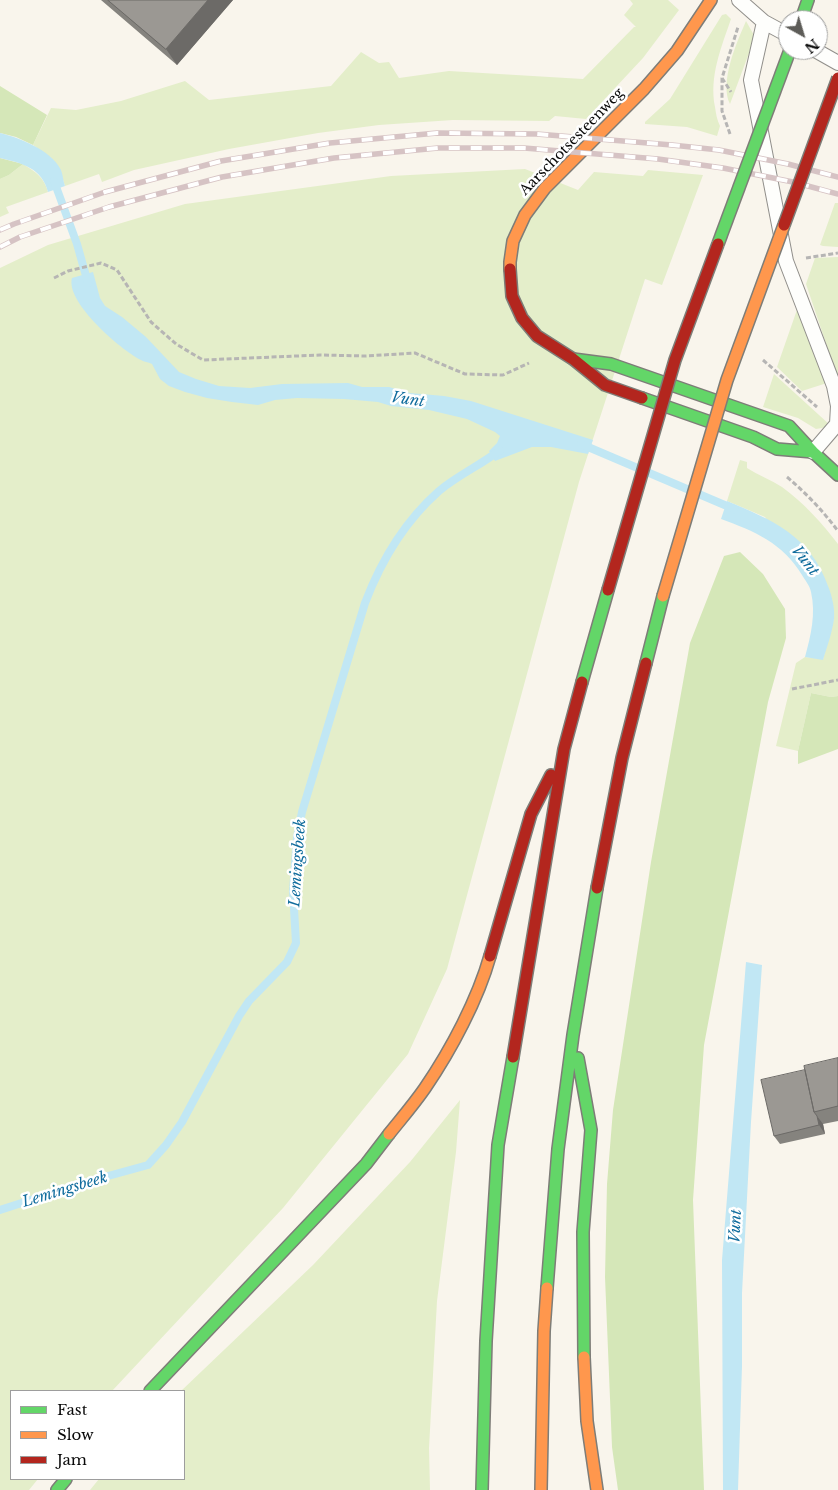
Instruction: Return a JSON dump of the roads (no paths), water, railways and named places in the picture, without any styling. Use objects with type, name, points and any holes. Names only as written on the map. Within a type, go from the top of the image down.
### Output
[{"type":"main road","name":"Aarschotsesteenweg","points":[[708,4],[677,51],[644,89],[545,188],[525,215],[513,241],[510,262],[512,296],[522,318],[537,336],[573,359],[605,385],[736,431],[778,449],[813,452]]},
{"type":"main road","points":[[482,1490],[486,1341],[498,1144],[564,749],[675,360],[786,60]]},
{"type":"main road","points":[[540,1490],[544,1331],[558,1149],[573,1035],[595,900],[622,758],[663,596],[727,380],[838,78]]},
{"type":"main road","name":"Aarschotsesteenweg","points":[[573,359],[611,364],[789,426],[838,475]]},
{"type":"main road","points":[[151,1390],[366,1164],[425,1088],[457,1035],[486,971],[531,814],[564,749]]},
{"type":"main road","points":[[573,1035],[592,1130],[584,1232],[583,1332],[587,1420],[597,1490]]},
{"type":"main road","points":[[57,1490],[65,1480]]},
{"type":"lane","points":[[694,0],[708,4]]},
{"type":"lane","points":[[739,0],[764,22],[778,30]]},
{"type":"lane","points":[[764,22],[751,80],[786,261],[834,386],[838,406],[837,424],[813,452]]},
{"type":"water","points":[[0,133],[17,138],[50,156],[61,170],[65,186],[48,192],[41,177],[36,172],[16,162],[0,158]]},
{"type":"water","points":[[93,272],[100,298],[105,306],[146,337],[179,372],[196,379],[219,386],[250,388],[282,384],[348,383],[362,387],[389,387],[410,393],[471,401],[593,440],[588,454],[551,447],[532,447],[495,461],[489,451],[497,443],[500,436],[495,432],[467,419],[429,410],[344,399],[297,398],[275,400],[258,405],[207,398],[185,392],[169,386],[160,379],[152,364],[132,355],[109,336],[85,312],[72,288],[72,278]]},
{"type":"water","points":[[727,501],[759,515],[788,532],[811,554],[820,568],[834,606],[832,629],[823,660],[805,657],[813,616],[812,600],[807,583],[786,554],[777,546],[745,528],[721,519]]},
{"type":"water","points":[[746,962],[762,965],[742,1293],[738,1490],[723,1490],[722,1260]]},
{"type":"waterway","name":"Vunt","points":[[54,181],[77,244],[88,283]]},
{"type":"waterway","name":"Vunt","points":[[581,444],[734,509]]},
{"type":"waterway","name":"Lemingsbeek","points":[[0,1210],[90,1181],[148,1165],[166,1145],[182,1122],[239,1016],[249,1001],[287,962],[296,943],[293,891],[297,837],[302,812],[371,587],[386,557],[415,515],[446,485],[500,450]]},
{"type":"railway","points":[[0,230],[105,192],[221,161],[330,143],[437,133],[537,134],[719,150],[788,164],[838,177]]},
{"type":"railway","points":[[0,247],[20,237],[109,207],[222,177],[334,158],[438,148],[524,148],[658,159],[723,168],[793,182],[838,194]]}]
